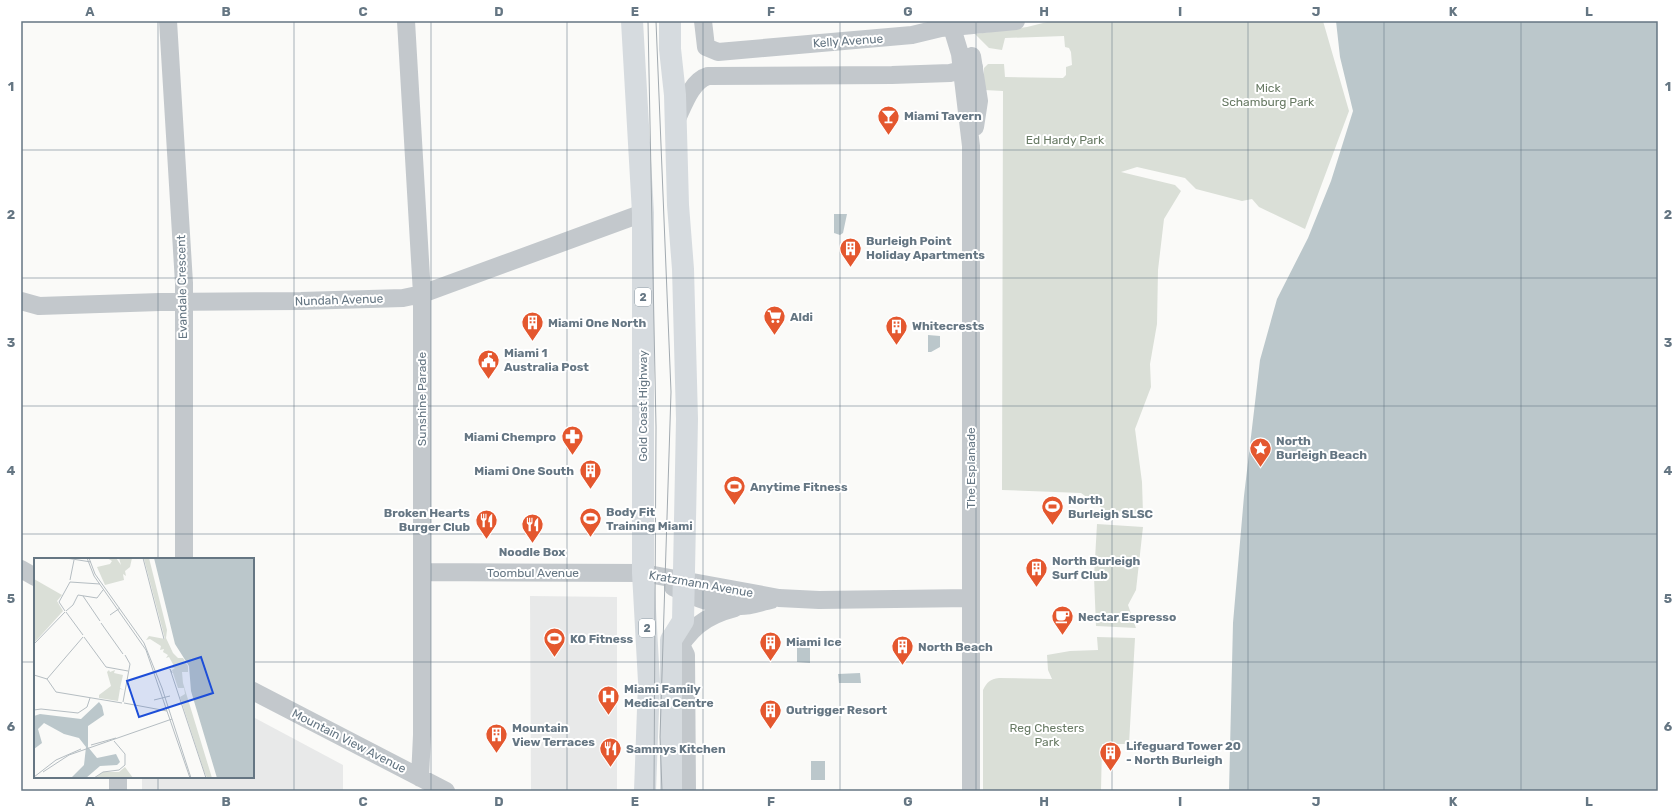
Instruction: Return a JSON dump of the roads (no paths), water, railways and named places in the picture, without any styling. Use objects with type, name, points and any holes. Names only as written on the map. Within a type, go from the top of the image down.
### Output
[{"type":"highway","name":"Gold Coast Highway","points":[[632,21],[643,213],[643,573],[649,682],[645,791]]},
{"type":"highway","name":"2","points":[[670,21],[670,49],[676,121],[678,205],[683,269],[687,418],[683,621],[679,659]]},
{"type":"highway","points":[[671,791],[679,659]]},
{"type":"street","name":"Evandale Crescent","points":[[168,21],[184,302],[183,557]]},
{"type":"street","name":"Sunshine Parade","points":[[406,21],[422,294],[420,778]]},
{"type":"street","name":"Kelly Avenue","points":[[704,21],[706,47],[716,51],[914,35],[957,24],[1016,21]]},
{"type":"street","name":"The Esplanade","points":[[957,24],[967,64],[979,102],[971,146],[971,791]]},
{"type":"street","points":[[676,121],[692,90],[702,78],[708,76],[892,75],[950,73],[967,64]]},
{"type":"street","name":"Nundah Avenue","points":[[21,301],[40,306],[403,298],[422,294],[643,213]]},
{"type":"street","points":[[21,570],[34,576]]},
{"type":"street","name":"Toombul Avenue","points":[[422,572],[643,573]]},
{"type":"street","name":"Kratzmann Avenue","points":[[643,573],[684,586],[780,598],[819,600],[971,598]]},
{"type":"street","name":"Kratzmann Avenue","points":[[684,586],[710,603],[741,606],[780,598]]},
{"type":"street","points":[[687,791],[679,659],[705,620],[721,612],[741,606]]},
{"type":"street","name":"Mountain View Avenue","points":[[254,692],[446,791]]},
{"type":"street","points":[[118,778],[118,791]]},
{"type":"tram line","points":[[648,21],[656,427],[654,791]]},
{"type":"tram line","points":[[656,21],[671,392],[660,737],[662,791]]},
{"type":"place","name":"Miami Tavern","points":[[888,136]]},
{"type":"place","name":"Burleigh Point Holiday Apartments","points":[[851,268]]},
{"type":"place","name":"Aldi","points":[[774,336]]},
{"type":"place","name":"Miami One North","points":[[533,342]]},
{"type":"place","name":"Whitecrests","points":[[897,346]]},
{"type":"place","name":"Miami 1 Australia Post","points":[[488,380]]},
{"type":"place","name":"Miami Chempro","points":[[572,456]]},
{"type":"place","name":"North Burleigh Beach","points":[[1261,468]]},
{"type":"place","name":"Miami One South","points":[[590,490]]},
{"type":"place","name":"Anytime Fitness","points":[[735,506]]},
{"type":"place","name":"North Burleigh SLSC","points":[[1052,526]]},
{"type":"place","name":"Body Fit Training Miami","points":[[591,538]]},
{"type":"place","name":"Broken Hearts Burger Club","points":[[486,540]]},
{"type":"place","name":"Noodle Box","points":[[532,544]]},
{"type":"place","name":"North Burleigh Surf Club","points":[[1036,588]]},
{"type":"place","name":"Nectar Espresso","points":[[1062,636]]},
{"type":"place","name":"KO Fitness","points":[[554,658]]},
{"type":"place","name":"Miami Ice","points":[[771,662]]},
{"type":"place","name":"North Beach","points":[[903,666]]},
{"type":"place","name":"Miami Family Medical Centre","points":[[609,716]]},
{"type":"place","name":"Outrigger Resort","points":[[771,730]]},
{"type":"place","name":"Mountain View Terraces","points":[[496,754]]},
{"type":"place","name":"Sammys Kitchen","points":[[611,768]]},
{"type":"place","name":"Lifeguard Tower 20 - North Burleigh","points":[[1110,772]]},
{"type":"park label","name":"Mick Schamburg Park","points":[[1268,95]]},
{"type":"park label","name":"Ed Hardy Park","points":[[1065,140]]},
{"type":"park label","name":"Reg Chesters Park","points":[[1047,735]]}]
